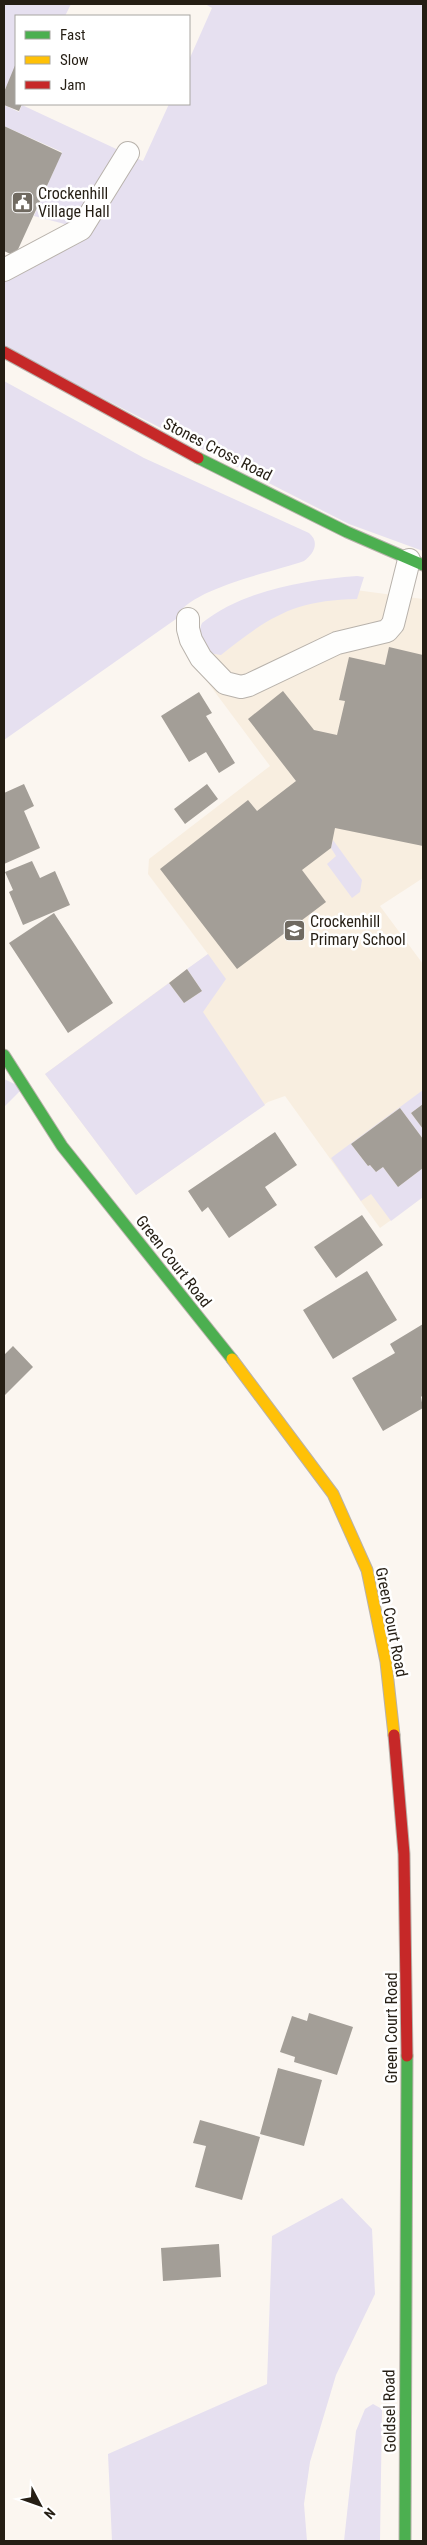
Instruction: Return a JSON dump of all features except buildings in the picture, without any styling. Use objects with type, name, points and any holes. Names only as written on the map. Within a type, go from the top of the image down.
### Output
[{"type":"main road","name":"Stones Cross Road","points":[[4,352],[164,440],[347,532],[416,562]]},
{"type":"main road","name":"Green Court Road","points":[[4,1055],[62,1146],[260,1395],[333,1494],[367,1570],[386,1662],[397,1762],[404,1854],[408,2018],[406,2281]]},
{"type":"main road","name":"Goldsel Road","points":[[405,2541],[406,2281]]},
{"type":"lane","points":[[4,270],[81,229],[128,153]]},
{"type":"lane","points":[[188,620],[191,640],[201,658],[219,678],[233,686],[249,685],[337,643],[387,631],[393,624],[416,562]]},
{"type":"shaded area","points":[[4,4],[71,4],[66,15],[15,15],[15,69],[4,91]]},
{"type":"shaded area","points":[[205,4],[423,4],[423,551],[349,524],[4,348],[4,274],[84,231],[131,156],[143,161],[169,105],[190,105],[190,58],[212,8]]},
{"type":"shaded area","points":[[4,105],[19,112],[22,105],[127,154],[80,228],[34,216],[62,152],[4,126]]},
{"type":"shaded area","points":[[4,381],[144,458],[309,533],[315,544],[311,555],[304,561],[233,582],[196,599],[183,608],[176,619],[4,740]]},
{"type":"shaded area","points":[[357,576],[364,577],[357,599],[316,603],[283,613],[254,630],[221,655],[208,653],[202,642],[200,631],[202,623],[237,602],[296,584]]},
{"type":"shaded area","name":"Crockenhill Primary School","points":[[348,589],[423,599],[423,878],[380,906],[423,964],[423,1197],[380,1228],[285,1096],[268,1102],[136,1195],[45,1074],[208,954],[148,874],[149,859],[270,766],[194,664],[248,620]]},
{"type":"shaded area","points":[[333,840],[362,880],[360,892],[352,898],[327,864],[336,856],[331,848]]},
{"type":"shaded area","points":[[208,954],[226,979],[203,1012],[265,1105],[136,1195],[45,1074],[169,983],[184,1003],[202,991],[187,969]]},
{"type":"shaded area","points":[[4,1079],[23,1088],[4,1107]]},
{"type":"shaded area","points":[[423,1090],[423,1104],[411,1113],[423,1129],[423,1139],[400,1108],[351,1144],[368,1166],[370,1165],[376,1172],[383,1167],[398,1187],[423,1168],[423,1197],[391,1221],[371,1194],[361,1201],[331,1158]]},
{"type":"shaded area","points":[[342,2198],[372,2229],[375,2294],[336,2375],[310,2462],[304,2504],[307,2541],[112,2541],[108,2454],[267,2384],[272,2236]]},
{"type":"shaded area","points":[[373,2404],[382,2409],[380,2541],[344,2541],[356,2431],[365,2409]]},
{"type":"traffic: fast","points":[[198,458],[347,532],[423,565]]},
{"type":"traffic: fast","points":[[4,1055],[62,1146],[232,1359]]},
{"type":"traffic: fast","points":[[405,2541],[407,2056]]},
{"type":"traffic: slow","points":[[232,1359],[333,1494],[367,1570],[386,1662],[394,1735]]},
{"type":"traffic: jam","points":[[4,352],[198,458]]},
{"type":"traffic: jam","points":[[394,1735],[404,1854],[407,2056]]},
{"type":"place","name":"Crockenhill Village Hall","points":[[22,202]]},
{"type":"place","name":"Crockenhill Primary School","points":[[294,930]]}]
